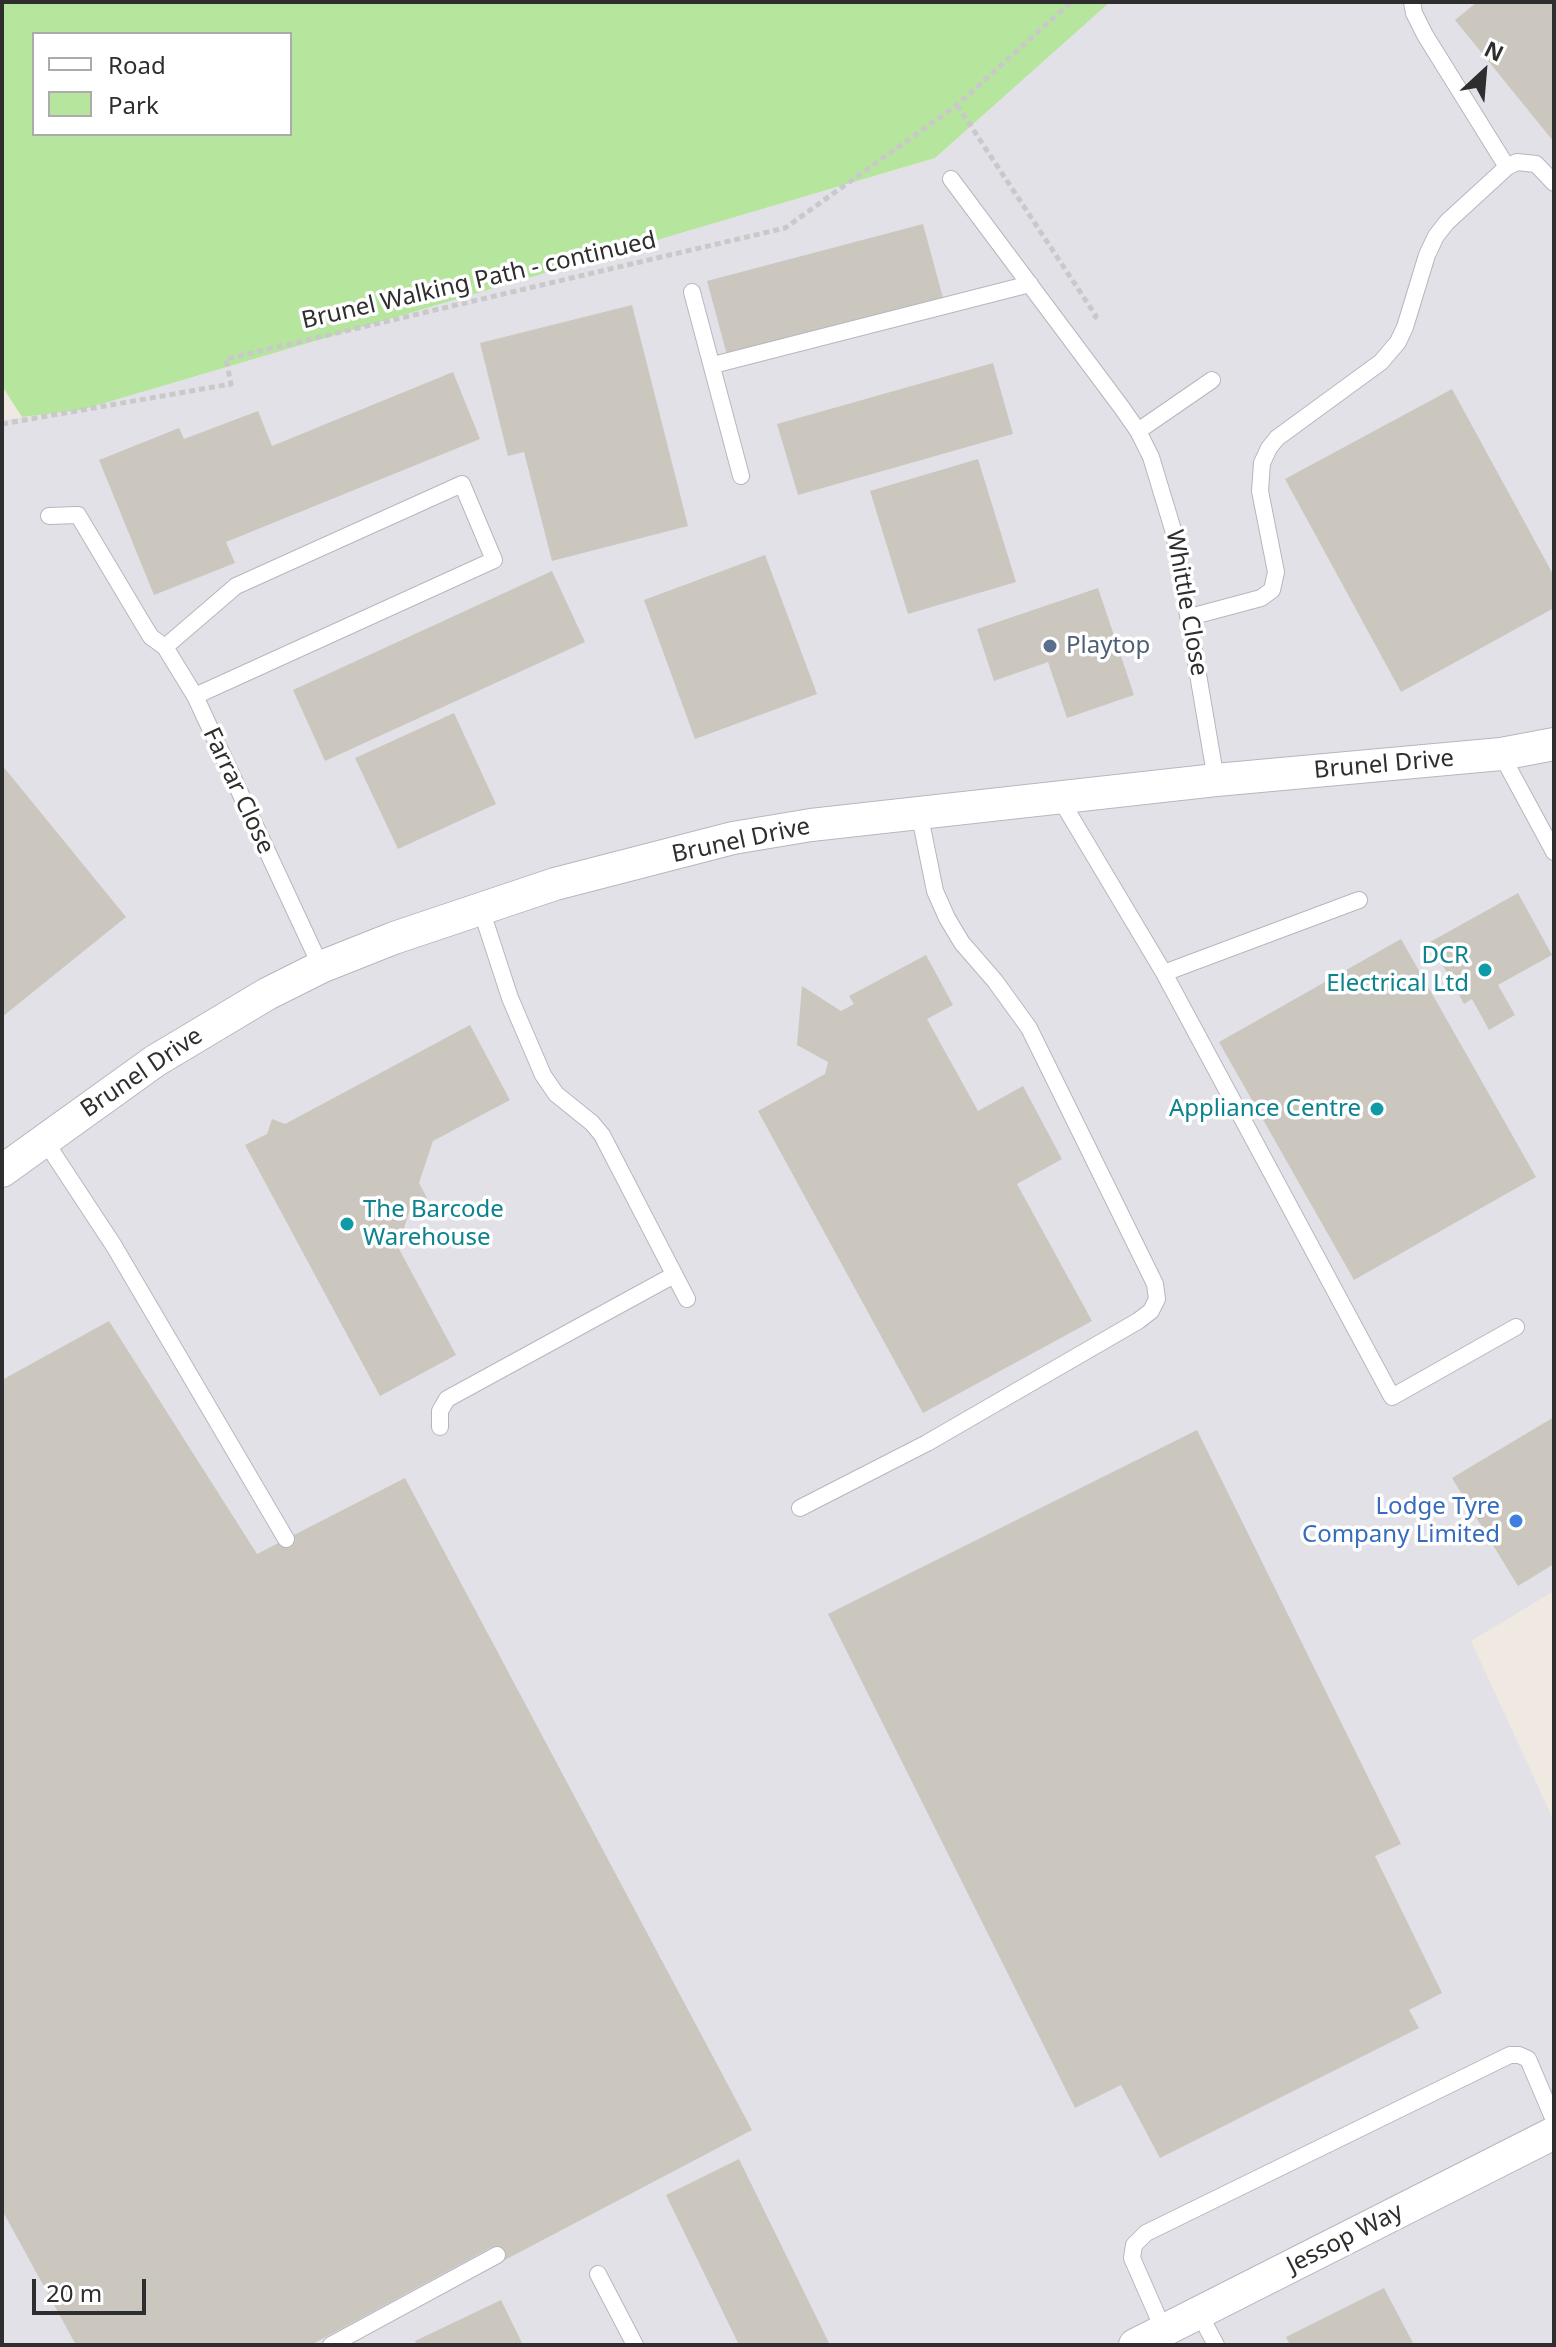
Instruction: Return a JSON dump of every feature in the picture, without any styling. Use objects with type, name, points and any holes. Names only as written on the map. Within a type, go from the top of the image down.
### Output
[{"type":"street","name":"Brunel Drive","points":[[2,1171],[191,1038],[267,994],[321,967],[394,938],[555,884],[733,838],[919,812],[1501,754],[1554,744]]},
{"type":"street","name":"Jessop Way","points":[[1149,2338],[1554,2133]]},
{"type":"lane","points":[[1412,2],[1425,35],[1507,167]]},
{"type":"lane","points":[[1190,617],[1261,598],[1272,590],[1276,572],[1260,491],[1262,463],[1269,448],[1277,438],[1381,362],[1398,342],[1427,255],[1447,222],[1507,167],[1517,162],[1536,164],[1554,183]]},
{"type":"lane","name":"Whittle Close","points":[[951,179],[1138,431],[1161,484],[1174,533],[1216,780]]},
{"type":"lane","points":[[713,365],[1030,284]]},
{"type":"lane","points":[[692,292],[741,476]]},
{"type":"lane","points":[[1138,431],[1212,380]]},
{"type":"lane","points":[[165,647],[236,586],[462,484],[494,560],[195,696]]},
{"type":"lane","name":"Farrar Close","points":[[49,516],[78,515],[151,637],[165,647],[195,696],[321,967]]},
{"type":"lane","points":[[1501,754],[1554,852]]},
{"type":"lane","points":[[1059,797],[1164,973],[1392,1397],[1516,1327]]},
{"type":"lane","points":[[800,1508],[927,1443],[1138,1321],[1151,1311],[1157,1299],[1155,1284],[1029,1028],[962,943],[947,918],[935,891],[919,812]]},
{"type":"lane","points":[[1164,973],[1359,900]]},
{"type":"lane","points":[[481,909],[510,998],[543,1075],[556,1094],[602,1135],[687,1299]]},
{"type":"lane","points":[[45,1141],[114,1246],[286,1539]]},
{"type":"lane","points":[[440,1427],[440,1411],[447,1399],[674,1275]]},
{"type":"lane","points":[[1149,2338],[1132,2258],[1134,2245],[1146,2233],[1510,2055],[1528,2059],[1554,2120]]},
{"type":"lane","points":[[331,2345],[497,2255]]},
{"type":"lane","points":[[598,2274],[635,2345]]},
{"type":"lane","points":[[1199,2313],[1216,2345]]},
{"type":"path","points":[[1071,2],[957,105],[1096,316],[1076,344]]},
{"type":"path","name":"Brunel Walking Path - continued","points":[[2,424],[231,384],[226,359],[785,228],[957,105]]},
{"type":"shaded area","points":[[1110,2],[1554,2],[1554,1591],[1471,1641],[1554,1821],[1554,2345],[2,2345],[2,420],[81,410],[935,158]]},
{"type":"green space","points":[[2,2],[1110,2],[935,158],[81,410],[22,417],[2,386]]},
{"type":"building","points":[[1477,2],[1554,2],[1554,142],[1455,20]]},
{"type":"building","points":[[923,224],[943,298],[727,355],[707,281]]},
{"type":"building","points":[[632,305],[688,526],[552,561],[524,452],[508,456],[480,343]]},
{"type":"building","points":[[993,363],[1013,434],[798,495],[777,424]]},
{"type":"building","points":[[453,372],[480,439],[226,542],[235,563],[154,595],[99,460],[179,428],[184,439],[258,411],[272,446]]},
{"type":"building","points":[[1452,389],[1554,576],[1554,608],[1401,692],[1285,479]]},
{"type":"building","points":[[978,459],[1016,582],[908,614],[870,491]]},
{"type":"building","points":[[765,555],[817,694],[695,739],[644,600]]},
{"type":"building","points":[[552,571],[585,642],[325,761],[293,690]]},
{"type":"building","name":"Playtop","points":[[1098,588],[1134,695],[1067,718],[1048,662],[994,681],[977,629]]},
{"type":"building","points":[[454,713],[496,804],[398,849],[355,758]]},
{"type":"building","points":[[2,765],[126,917],[2,1017]]},
{"type":"building","name":"DCR Electrical Ltd","points":[[1518,893],[1552,955],[1498,985],[1515,1015],[1489,1030],[1472,999],[1464,1004],[1430,942]]},
{"type":"building","name":"Appliance Centre","points":[[1401,939],[1536,1177],[1354,1280],[1219,1042]]},
{"type":"building","points":[[926,955],[953,1005],[927,1019],[978,1111],[1023,1086],[1062,1159],[1017,1184],[1092,1321],[923,1413],[758,1111],[825,1074],[828,1062],[797,1045],[802,986],[841,1011],[854,1004],[849,996]]},
{"type":"building","name":"The Barcode Warehouse","points":[[470,1025],[510,1100],[433,1141],[419,1183],[427,1198],[411,1206],[398,1247],[456,1355],[380,1396],[245,1145],[267,1134],[272,1119],[285,1124]]},
{"type":"building","points":[[109,1321],[257,1554],[405,1478],[752,2130],[501,2262],[492,2247],[311,2345],[76,2345],[2,2210],[2,1380]]},
{"type":"building","name":"Lodge Tyre Company Limited","points":[[1554,1417],[1554,1564],[1518,1586],[1452,1478]]},
{"type":"building","points":[[1197,1430],[1401,1844],[1375,1856],[1442,1993],[1409,2010],[1419,2028],[1160,2158],[1121,2085],[1075,2108],[828,1614]]},
{"type":"building","points":[[739,2159],[830,2345],[739,2345],[666,2195]]},
{"type":"building","points":[[1384,2288],[1414,2345],[1290,2345],[1286,2337]]},
{"type":"building","points":[[501,2300],[523,2345],[417,2345],[415,2341]]},
{"type":"place","name":"Playtop","points":[[1050,646]]},
{"type":"place","name":"DCR Electrical Ltd","points":[[1485,970]]},
{"type":"place","name":"Appliance Centre","points":[[1377,1109]]},
{"type":"place","name":"The Barcode Warehouse","points":[[347,1224]]},
{"type":"place","name":"Lodge Tyre Company Limited","points":[[1516,1521]]}]
